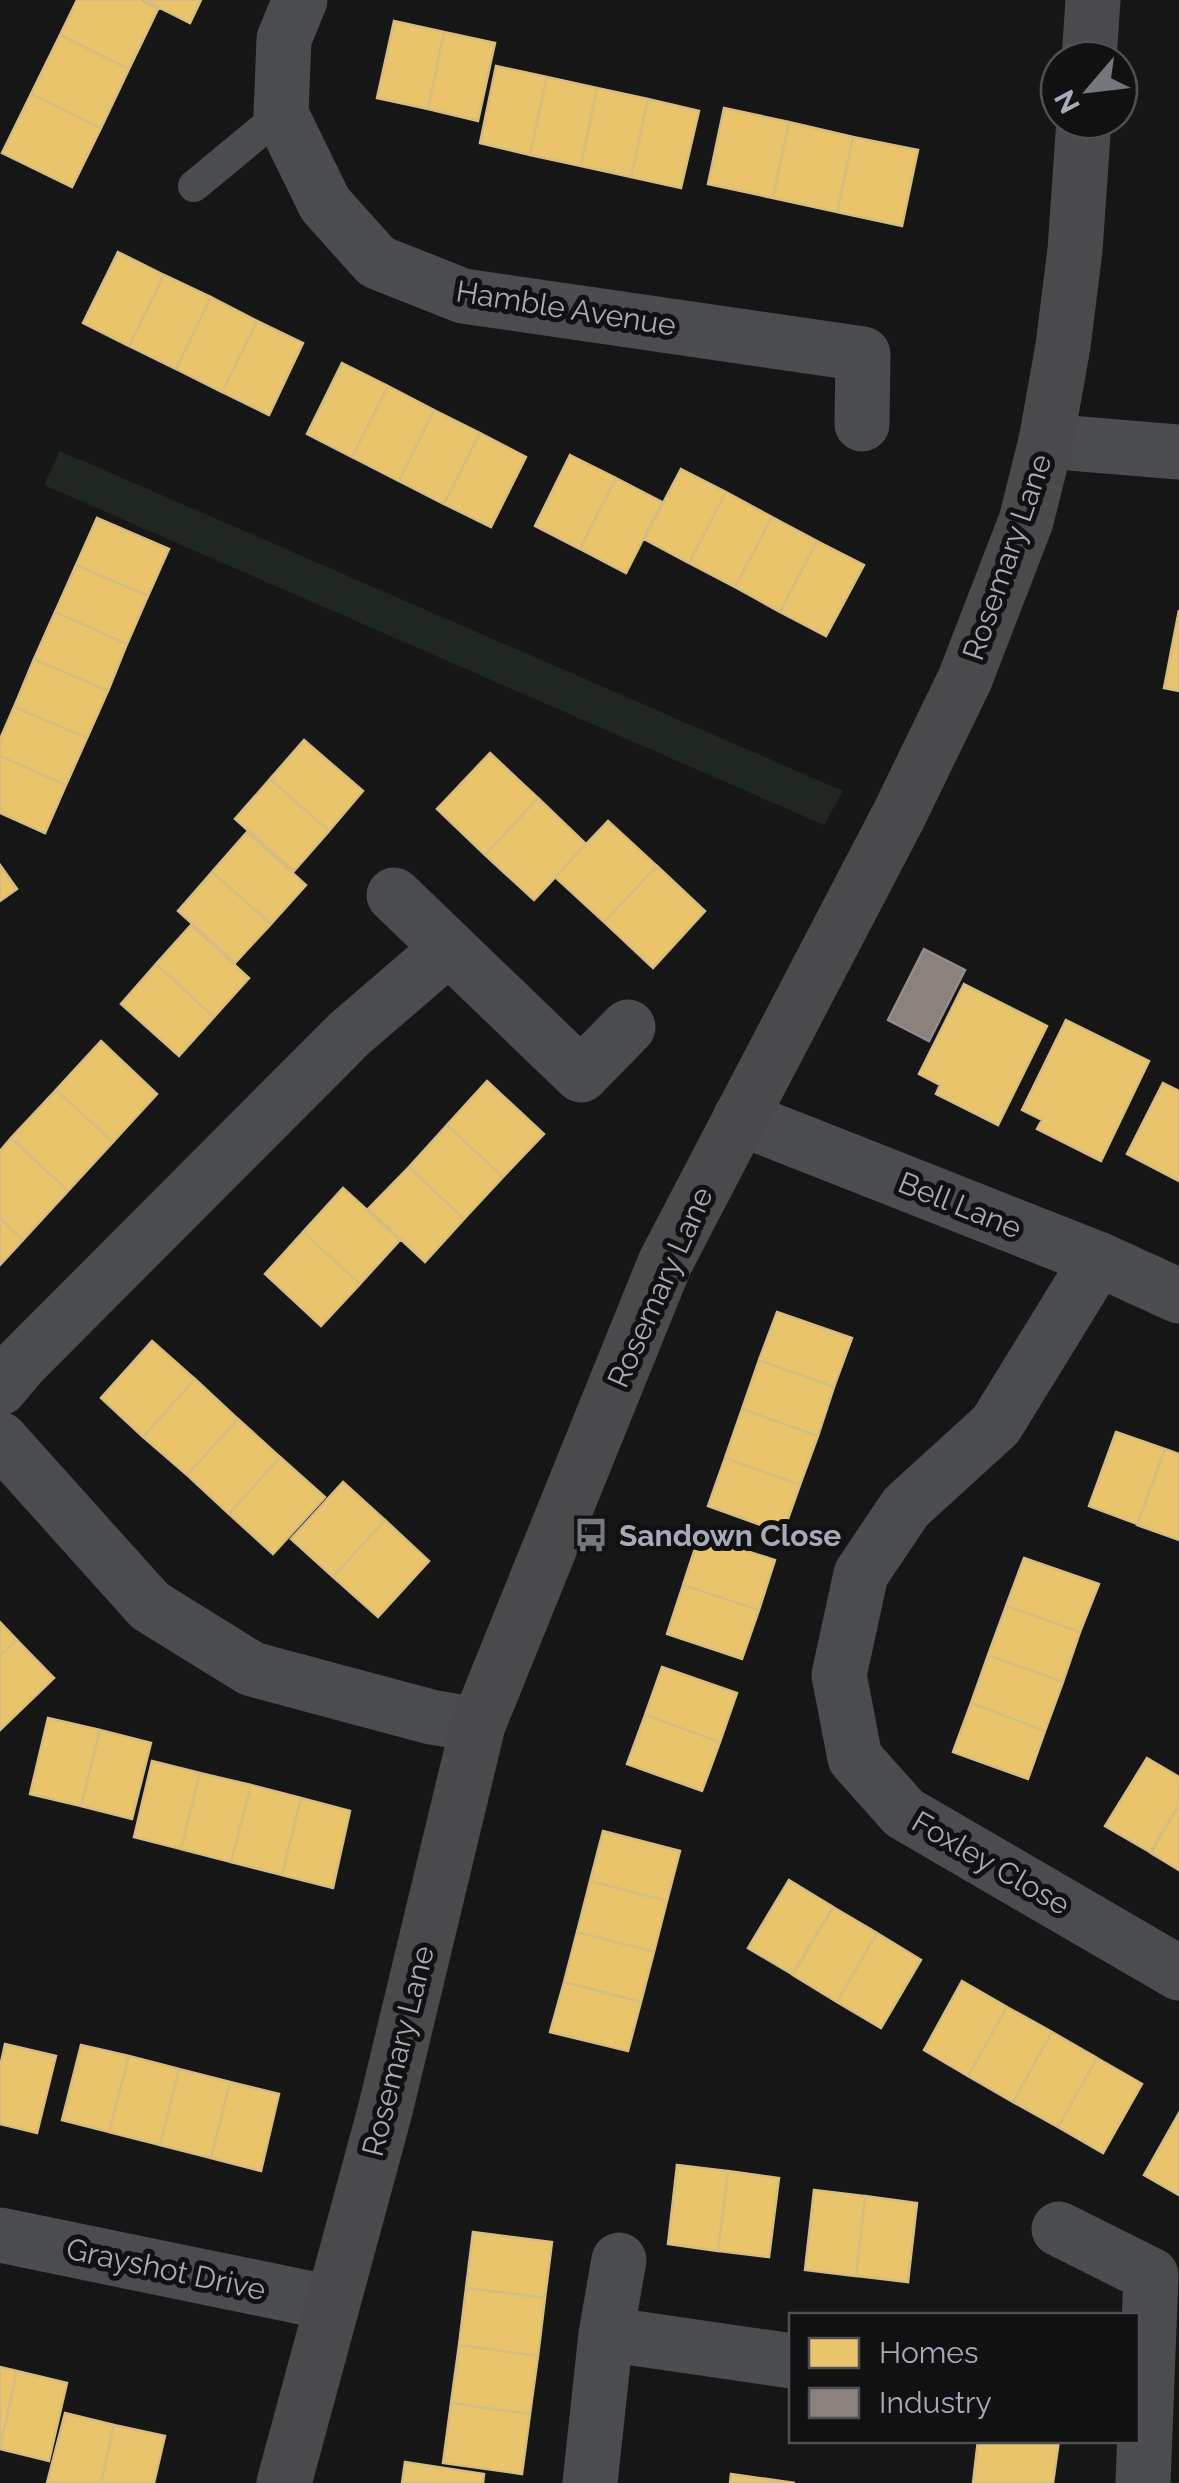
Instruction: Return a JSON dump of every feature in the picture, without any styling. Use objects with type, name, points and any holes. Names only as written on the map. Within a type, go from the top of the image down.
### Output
[{"type":"street","name":"Hamble Avenue","points":[[300,0],[284,40],[280,114],[325,204],[377,262],[463,296],[863,354],[862,424]]},
{"type":"street","points":[[1090,40],[1093,0]]},
{"type":"street","name":"Rosemary Lane","points":[[284,2483],[385,2111],[478,1725],[665,1262],[899,816],[965,678],[1026,521],[1046,442],[1063,346],[1082,140]]},
{"type":"street","points":[[1046,442],[1179,452]]},
{"type":"street","points":[[394,894],[581,1076],[628,1027]]},
{"type":"street","points":[[0,1388],[349,1034],[449,948]]},
{"type":"street","name":"Bell Lane","points":[[740,1118],[1098,1259],[1179,1296]]},
{"type":"street","name":"Foxley Close","points":[[1098,1259],[996,1425],[906,1507],[861,1574],[839,1675],[855,1758],[904,1813],[1179,1973]]},
{"type":"street","points":[[0,1439],[150,1606],[252,1670],[431,1717],[478,1725]]},
{"type":"street","points":[[1059,2229],[1151,2276],[1143,2483]]},
{"type":"street","name":"Grayshot Drive","points":[[0,2236],[332,2303]]},
{"type":"street","points":[[590,2483],[606,2334],[619,2260]]},
{"type":"street","points":[[606,2334],[789,2362]]},
{"type":"lane","points":[[194,186],[280,114]]},
{"type":"shaded area","points":[[60,451],[843,791],[824,825],[44,485]]},
{"type":"building: Homes","points":[[77,0],[140,0],[158,9],[129,69],[60,35]]},
{"type":"building: Homes","points":[[144,0],[201,0],[190,23]]},
{"type":"building: Homes","points":[[394,21],[444,32],[428,109],[377,98]]},
{"type":"building: Homes","points":[[444,32],[495,43],[478,121],[428,109]]},
{"type":"building: Homes","points":[[60,35],[129,69],[101,128],[31,94]]},
{"type":"building: Homes","points":[[496,66],[547,77],[530,155],[480,143]]},
{"type":"building: Homes","points":[[547,77],[597,88],[581,166],[530,155]]},
{"type":"building: Homes","points":[[597,88],[648,99],[631,177],[581,166]]},
{"type":"building: Homes","points":[[31,94],[101,128],[72,187],[2,153]]},
{"type":"building: Homes","points":[[648,99],[699,111],[681,188],[631,177]]},
{"type":"building: Homes","points":[[724,108],[789,122],[773,198],[708,184]]},
{"type":"building: Homes","points":[[789,122],[853,137],[837,212],[773,198]]},
{"type":"building: Homes","points":[[853,137],[918,150],[902,226],[837,212]]},
{"type":"building: Homes","points":[[118,252],[164,275],[129,346],[83,323]]},
{"type":"building: Homes","points":[[164,275],[211,297],[176,369],[129,346]]},
{"type":"building: Homes","points":[[211,297],[257,321],[222,392],[176,369]]},
{"type":"building: Homes","points":[[257,321],[303,343],[269,415],[222,392]]},
{"type":"building: Homes","points":[[342,363],[388,386],[352,457],[307,434]]},
{"type":"building: Homes","points":[[388,386],[434,410],[399,481],[352,457]]},
{"type":"building: Homes","points":[[434,410],[480,433],[444,504],[399,481]]},
{"type":"building: Homes","points":[[480,433],[526,457],[491,527],[444,504]]},
{"type":"building: Homes","points":[[570,455],[616,478],[580,549],[535,526]]},
{"type":"building: Homes","points":[[681,469],[726,492],[689,563],[644,539]]},
{"type":"building: Homes","points":[[616,478],[662,502],[626,573],[580,549]]},
{"type":"building: Homes","points":[[726,492],[772,517],[735,587],[689,563]]},
{"type":"building: Homes","points":[[772,517],[817,541],[780,612],[735,587]]},
{"type":"building: Homes","points":[[97,518],[169,549],[148,596],[76,565]]},
{"type":"building: Homes","points":[[817,541],[864,565],[826,636],[780,612]]},
{"type":"building: Homes","points":[[76,565],[148,596],[127,644],[55,612]]},
{"type":"building: Homes","points":[[1179,610],[1179,691],[1164,688]]},
{"type":"building: Homes","points":[[55,612],[127,644],[108,691],[34,659]]},
{"type":"building: Homes","points":[[34,659],[108,691],[87,738],[14,707]]},
{"type":"building: Homes","points":[[14,707],[87,738],[66,785],[0,756],[0,739]]},
{"type":"building: Homes","points":[[304,740],[363,791],[329,831],[270,779]]},
{"type":"building: Homes","points":[[490,753],[538,798],[485,855],[437,809]]},
{"type":"building: Homes","points":[[0,756],[66,785],[45,833],[0,813]]},
{"type":"building: Homes","points":[[270,779],[329,831],[294,871],[235,819]]},
{"type":"building: Homes","points":[[538,798],[586,844],[534,900],[485,855]]},
{"type":"building: Homes","points":[[608,821],[657,866],[604,922],[555,877]]},
{"type":"building: Homes","points":[[247,832],[306,885],[271,924],[212,872]]},
{"type":"building: Homes","points":[[0,865],[17,889],[0,901]]},
{"type":"building: Homes","points":[[657,866],[705,911],[653,968],[604,922]]},
{"type":"building: Homes","points":[[212,872],[271,924],[235,963],[178,911]]},
{"type":"building: Homes","points":[[191,925],[249,978],[214,1017],[156,964]]},
{"type":"building: Homes","points":[[156,964],[214,1017],[179,1056],[121,1004]]},
{"type":"building: Homes","points":[[964,984],[1047,1026],[998,1125],[936,1094],[940,1085],[919,1074]]},
{"type":"building: Homes","points":[[1066,1020],[1149,1061],[1101,1161],[1037,1129],[1042,1120],[1022,1110]]},
{"type":"building: Homes","points":[[101,1041],[157,1094],[113,1142],[56,1090]]},
{"type":"building: Homes","points":[[487,1081],[544,1134],[503,1177],[447,1125]]},
{"type":"building: Homes","points":[[1163,1083],[1179,1091],[1179,1181],[1127,1154]]},
{"type":"building: Homes","points":[[56,1090],[113,1142],[68,1191],[11,1138]]},
{"type":"building: Homes","points":[[447,1125],[503,1177],[464,1219],[409,1167]]},
{"type":"building: Homes","points":[[11,1138],[68,1191],[23,1240],[0,1218],[0,1151]]},
{"type":"building: Homes","points":[[409,1167],[464,1219],[425,1262],[368,1209]]},
{"type":"building: Homes","points":[[343,1188],[400,1240],[360,1284],[303,1232]]},
{"type":"building: Homes","points":[[0,1218],[23,1240],[0,1265]]},
{"type":"building: Homes","points":[[303,1232],[360,1284],[321,1326],[265,1274]]},
{"type":"building: Homes","points":[[777,1312],[852,1338],[834,1387],[759,1360]]},
{"type":"building: Homes","points":[[152,1341],[195,1379],[143,1437],[101,1398]]},
{"type":"building: Homes","points":[[759,1360],[834,1387],[818,1436],[742,1409]]},
{"type":"building: Homes","points":[[195,1379],[238,1419],[187,1475],[143,1437]]},
{"type":"building: Homes","points":[[742,1409],[818,1436],[800,1485],[725,1458]]},
{"type":"building: Homes","points":[[238,1419],[280,1457],[229,1514],[187,1475]]},
{"type":"building: Homes","points":[[1116,1432],[1165,1449],[1137,1524],[1089,1506]]},
{"type":"building: Homes","points":[[1165,1449],[1179,1454],[1179,1540],[1137,1525]]},
{"type":"building: Homes","points":[[280,1457],[325,1497],[273,1554],[229,1514]]},
{"type":"building: Homes","points":[[725,1458],[800,1485],[783,1533],[708,1506]]},
{"type":"building: Homes","points":[[343,1482],[385,1520],[333,1577],[291,1539]]},
{"type":"building: Homes","points":[[385,1520],[429,1561],[378,1617],[333,1577]]},
{"type":"building: Homes","points":[[699,1536],[775,1560],[759,1610],[683,1585]]},
{"type":"building: Homes","points":[[1024,1558],[1099,1584],[1080,1632],[1006,1606]]},
{"type":"building: Homes","points":[[683,1585],[759,1610],[742,1659],[667,1634]]},
{"type":"building: Homes","points":[[1006,1606],[1080,1632],[1063,1682],[988,1655]]},
{"type":"building: Homes","points":[[0,1622],[17,1640],[0,1656]]},
{"type":"building: Homes","points":[[17,1640],[54,1678],[0,1730],[0,1656]]},
{"type":"building: Homes","points":[[988,1655],[1063,1682],[1045,1731],[971,1703]]},
{"type":"building: Homes","points":[[662,1667],[737,1693],[720,1742],[645,1715]]},
{"type":"building: Homes","points":[[971,1703],[1045,1731],[1028,1779],[953,1752]]},
{"type":"building: Homes","points":[[645,1715],[720,1742],[702,1791],[627,1764]]},
{"type":"building: Homes","points":[[48,1718],[100,1730],[81,1806],[30,1794]]},
{"type":"building: Homes","points":[[100,1730],[151,1743],[132,1819],[81,1806]]},
{"type":"building: Homes","points":[[1147,1758],[1179,1777],[1179,1805],[1150,1852],[1105,1826]]},
{"type":"building: Homes","points":[[152,1761],[200,1773],[181,1849],[134,1837]]},
{"type":"building: Homes","points":[[200,1773],[251,1785],[231,1862],[181,1849]]},
{"type":"building: Homes","points":[[251,1785],[301,1798],[282,1875],[231,1862]]},
{"type":"building: Homes","points":[[301,1798],[350,1811],[333,1888],[282,1875]]},
{"type":"building: Homes","points":[[1179,1805],[1179,1870],[1151,1853]]},
{"type":"building: Homes","points":[[603,1831],[680,1851],[667,1901],[590,1881]]},
{"type":"building: Homes","points":[[789,1880],[833,1907],[792,1974],[748,1948]]},
{"type":"building: Homes","points":[[590,1881],[667,1901],[654,1952],[577,1932]]},
{"type":"building: Homes","points":[[833,1907],[877,1933],[837,2002],[793,1975]]},
{"type":"building: Homes","points":[[577,1932],[654,1952],[641,2002],[564,1982]]},
{"type":"building: Homes","points":[[877,1933],[921,1960],[881,2028],[837,2002]]},
{"type":"building: Homes","points":[[962,1981],[1007,2007],[968,2076],[924,2050]]},
{"type":"building: Homes","points":[[564,1982],[641,2002],[628,2051],[550,2032]]},
{"type":"building: Homes","points":[[1007,2007],[1052,2032],[1013,2102],[968,2076]]},
{"type":"building: Homes","points":[[1052,2032],[1097,2058],[1058,2127],[1013,2102]]},
{"type":"building: Homes","points":[[5,2044],[56,2056],[37,2133],[0,2124],[0,2067]]},
{"type":"building: Homes","points":[[81,2045],[129,2056],[109,2132],[62,2120]]},
{"type":"building: Homes","points":[[129,2056],[179,2069],[160,2145],[109,2132]]},
{"type":"building: Homes","points":[[1097,2058],[1142,2084],[1103,2153],[1058,2127]]},
{"type":"building: Homes","points":[[179,2069],[230,2082],[211,2158],[160,2145]]},
{"type":"building: Homes","points":[[230,2082],[279,2094],[261,2171],[211,2158]]},
{"type":"building: Homes","points":[[1179,2113],[1179,2195],[1144,2175]]},
{"type":"building: Homes","points":[[677,2165],[728,2171],[718,2251],[668,2244]]},
{"type":"building: Homes","points":[[728,2171],[779,2178],[769,2257],[718,2251]]},
{"type":"building: Homes","points":[[814,2190],[865,2196],[856,2276],[805,2270]]},
{"type":"building: Homes","points":[[865,2196],[917,2203],[908,2282],[856,2276]]},
{"type":"building: Homes","points":[[473,2232],[552,2242],[545,2298],[466,2288]]},
{"type":"building: Homes","points":[[466,2288],[545,2298],[538,2356],[459,2345]]},
{"type":"building: Homes","points":[[459,2345],[538,2356],[530,2414],[451,2403]]},
{"type":"building: Homes","points":[[0,2367],[17,2371],[0,2447]]},
{"type":"building: Homes","points":[[17,2371],[67,2383],[49,2461],[0,2449]]},
{"type":"building: Homes","points":[[451,2403],[530,2414],[522,2474],[443,2463]]},
{"type":"building: Homes","points":[[65,2413],[114,2425],[101,2483],[47,2483]]},
{"type":"building: Homes","points":[[114,2425],[165,2436],[154,2483],[101,2483]]},
{"type":"building: Homes","points":[[978,2443],[1059,2443],[1053,2483],[973,2483]]},
{"type":"building: Homes","points":[[405,2462],[484,2474],[483,2483],[402,2483]]},
{"type":"building: Homes","points":[[731,2474],[795,2483],[730,2483]]},
{"type":"building: Industry","points":[[924,949],[965,970],[929,1041],[888,1020]]},
{"type":"place","name":"Sandown Close","points":[[591,1535]]}]
